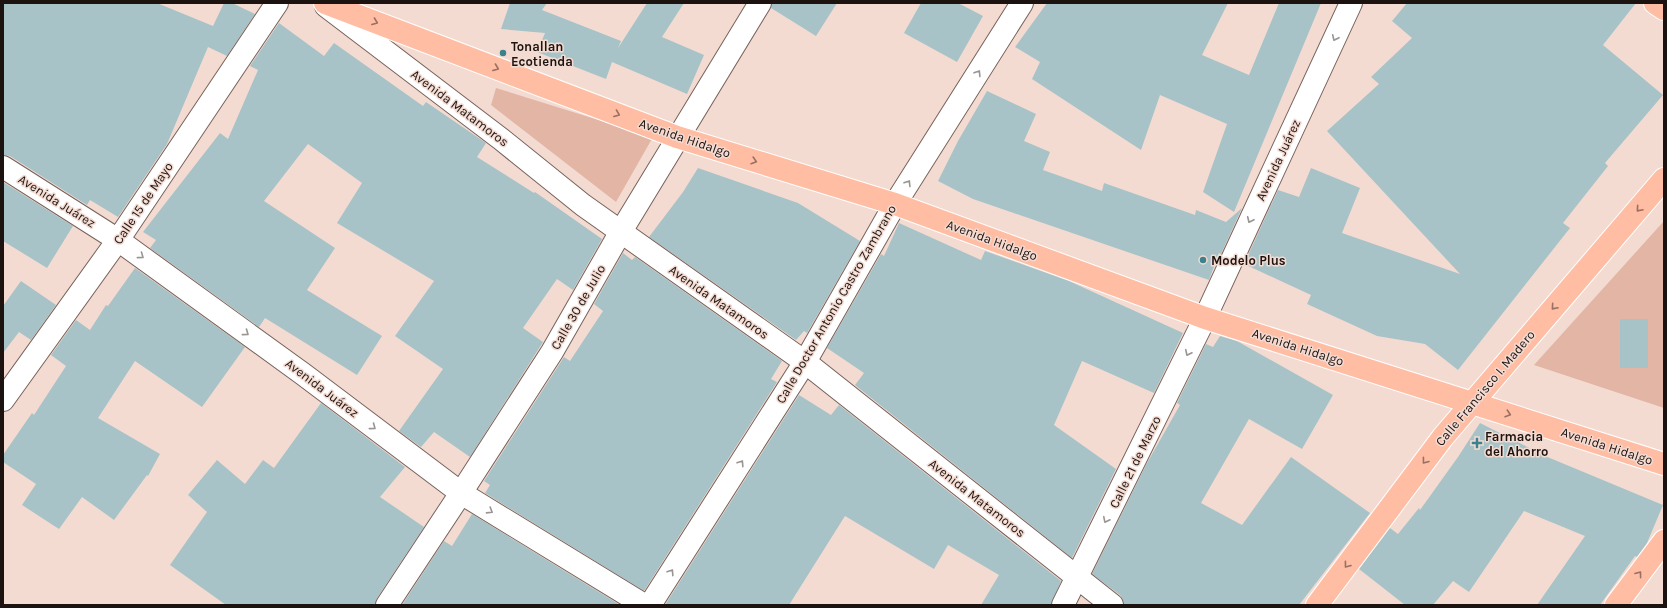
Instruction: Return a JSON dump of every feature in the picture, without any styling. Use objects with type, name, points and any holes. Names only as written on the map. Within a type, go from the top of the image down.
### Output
[{"type":"main road","name":"Avenida Hidalgo","points":[[324,3],[678,137],[895,204],[1205,318],[1664,464]]},
{"type":"main road","points":[[1655,3],[1664,10]]},
{"type":"main road","name":"Calle Francisco I. Madero","points":[[1317,605],[1471,402],[1664,179]]},
{"type":"main road","points":[[1616,605],[1664,541]]},
{"type":"street","name":"Calle 15 de Mayo","points":[[3,400],[118,240],[278,3]]},
{"type":"street","name":"Avenida Matamoros","points":[[324,3],[502,139],[620,233],[805,362],[1112,605]]},
{"type":"street","name":"Calle 30 de Julio","points":[[387,605],[462,493],[552,352],[620,233],[760,3]]},
{"type":"street","name":"Calle Doctor Antonio Castro Zambrano","points":[[650,605],[805,362],[895,204],[1022,3]]},
{"type":"street","name":"Avenida Juárez","points":[[1205,318],[1351,3]]},
{"type":"street","name":"Avenida Juárez","points":[[3,167],[118,240],[303,374],[462,493],[644,605]]},
{"type":"street","name":"Calle 21 de Marzo","points":[[1063,605],[1078,578],[1205,318]]},
{"type":"shaded area","points":[[496,88],[653,137],[616,202],[491,105]]},
{"type":"shaded area","points":[[1664,221],[1664,408],[1534,365]]},
{"type":"building","points":[[3,3],[157,3],[213,26],[224,3],[232,3],[255,14],[227,56],[208,47],[167,144],[118,217],[90,200],[87,205],[10,156],[3,155]]},
{"type":"building","points":[[510,3],[547,3],[542,10],[621,41],[618,48],[647,3],[684,3],[662,37],[704,55],[687,94],[612,62],[606,79],[537,52],[545,33],[501,29]]},
{"type":"building","points":[[772,3],[837,3],[816,36],[771,8]]},
{"type":"building","points":[[921,3],[958,3],[983,16],[957,62],[904,33]]},
{"type":"building","points":[[1047,3],[1228,3],[1202,55],[1249,75],[1279,3],[1321,3],[1234,212],[1203,192],[1227,124],[1160,95],[1141,150],[1032,79],[1040,62],[1015,47]]},
{"type":"building","points":[[1407,3],[1636,3],[1603,45],[1663,95],[1605,163],[1608,166],[1563,223],[1570,228],[1458,370],[1425,344],[1377,336],[1307,304],[1311,295],[1244,264],[1278,190],[1299,197],[1311,168],[1360,188],[1342,233],[1460,274],[1327,131],[1379,84],[1371,77],[1412,38],[1392,21]]},
{"type":"building","points":[[279,23],[324,56],[334,43],[423,106],[426,102],[486,143],[477,157],[534,193],[535,192],[602,239],[573,290],[557,279],[523,328],[543,342],[470,457],[434,432],[421,447],[399,431],[443,369],[395,336],[434,281],[337,223],[362,183],[308,144],[264,201],[335,248],[307,290],[382,336],[357,375],[265,318],[259,327],[150,248],[156,240],[143,232],[220,133],[228,139],[258,70],[250,66]]},
{"type":"building","points":[[987,91],[1036,114],[1024,141],[1050,152],[1043,170],[1102,191],[1104,183],[1195,215],[1196,210],[1226,222],[1242,208],[1221,254],[1219,253],[1209,280],[973,199],[938,181],[958,141]]},
{"type":"building","points":[[698,168],[798,203],[860,241],[807,333],[804,331],[796,340],[649,237],[683,192]]},
{"type":"building","points":[[3,182],[73,226],[47,268],[3,241]]},
{"type":"building","points":[[899,223],[981,260],[985,251],[1069,281],[1183,333],[1154,393],[1082,361],[1054,425],[1116,469],[1072,558],[855,385],[864,373],[827,348],[881,254],[884,256]]},
{"type":"building","points":[[623,253],[632,260],[635,257],[782,361],[771,379],[777,382],[644,591],[485,493],[490,485],[484,481],[564,357],[570,361],[603,311],[594,304]]},
{"type":"building","points":[[135,268],[245,347],[202,407],[135,361],[98,418],[160,454],[148,476],[147,475],[114,520],[82,497],[59,529],[22,505],[36,484],[3,462],[3,455],[32,413],[34,415],[66,366],[51,355],[76,320],[90,330],[106,305],[108,306]]},
{"type":"building","points":[[21,281],[56,305],[31,340],[19,332],[3,353],[3,306]]},
{"type":"building","points":[[1620,319],[1648,319],[1648,368],[1620,368]]},
{"type":"building","points":[[1220,336],[1237,341],[1333,395],[1302,449],[1249,419],[1201,503],[1242,525],[1291,457],[1370,513],[1299,605],[1124,605],[1120,595],[1092,574],[1147,463],[1180,405],[1177,403],[1206,344],[1213,347]]},
{"type":"building","points":[[799,395],[831,415],[839,405],[1061,581],[1051,605],[981,605],[999,575],[948,545],[934,569],[845,516],[789,605],[665,605]]},
{"type":"building","points":[[321,403],[405,467],[380,497],[424,527],[377,598],[375,605],[226,605],[170,565],[207,512],[188,495],[217,460],[245,484],[263,460],[274,468]]},
{"type":"building","points":[[1480,423],[1545,456],[1663,505],[1647,543],[1637,557],[1635,556],[1600,605],[1537,605],[1585,536],[1524,511],[1469,592],[1453,581],[1433,605],[1405,605],[1359,569],[1390,528],[1398,534],[1419,508],[1420,510]]},
{"type":"building","points":[[472,514],[620,605],[402,605],[444,541],[452,546]]},
{"type":"place","name":"Tonallan Ecotienda","points":[[503,53]]},
{"type":"place","name":"Modelo Plus","points":[[1203,260]]},
{"type":"place","name":"Farmacia del Ahorro","points":[[1477,443]]}]
